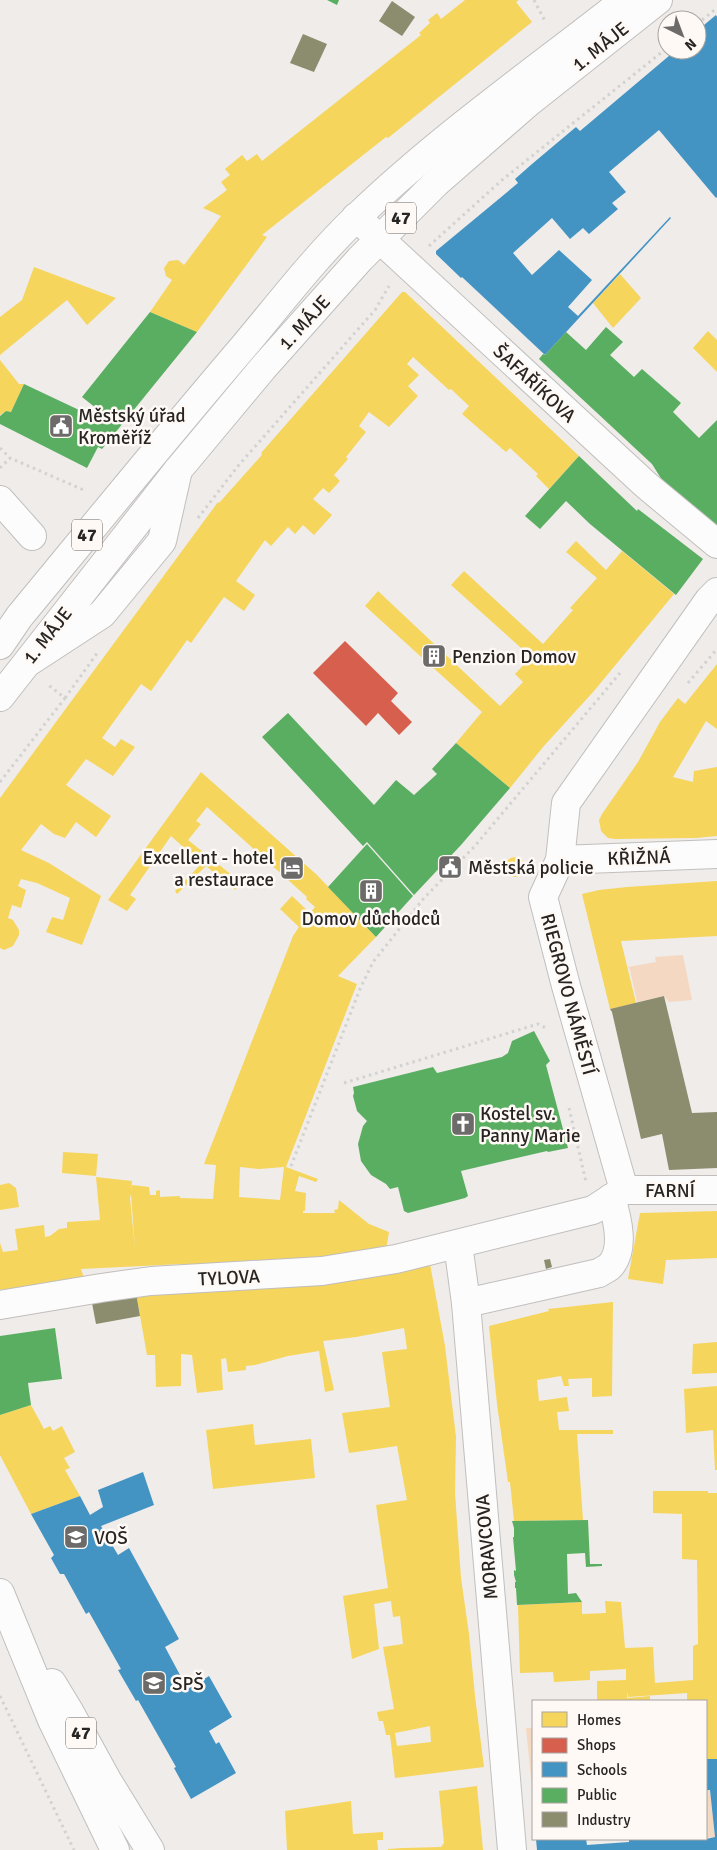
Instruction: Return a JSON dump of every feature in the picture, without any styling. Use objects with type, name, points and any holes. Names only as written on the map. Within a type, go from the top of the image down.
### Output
[{"type":"street","name":"1. MÁJE","points":[[0,645],[19,618],[176,426],[298,282],[356,217],[468,120],[625,0]]},
{"type":"street","name":"1. MÁJE","points":[[1,695],[178,470],[263,368],[360,259],[436,183],[530,102],[658,0]]},
{"type":"street","name":"ŠAFAŘÍKOVA","points":[[356,217],[646,485],[717,544]]},
{"type":"street","points":[[0,500],[32,536]]},
{"type":"street","name":"RIEGROVO NÁMĚSTÍ","points":[[466,1303],[599,1273],[610,1266],[616,1257],[619,1238],[618,1220],[609,1199],[566,986],[543,897],[560,860],[566,803],[709,600],[717,592]]},
{"type":"street","name":"KŘIŽNÁ","points":[[560,860],[717,854]]},
{"type":"street","name":"FARNÍ","points":[[609,1199],[717,1190]]},
{"type":"street","points":[[458,1244],[609,1199]]},
{"type":"street","name":"MORAVCOVA","points":[[458,1244],[466,1303],[512,1850]]},
{"type":"street","name":"TYLOVA","points":[[0,1305],[151,1281],[322,1271],[396,1259],[458,1244]]},
{"type":"street","name":"47","points":[[5,1605],[52,1720],[115,1850]]},
{"type":"street","name":"47","points":[[5,1605],[150,1850]]},
{"type":"path","points":[[534,0],[545,21]]},
{"type":"path","points":[[707,16],[717,8]]},
{"type":"path","points":[[424,250],[502,180],[657,56]]},
{"type":"path","points":[[196,520],[238,466],[376,310],[389,286]]},
{"type":"path","points":[[0,448],[10,458],[86,491]]},
{"type":"path","points":[[0,468],[10,458]]},
{"type":"path","points":[[685,686],[717,649]]},
{"type":"path","points":[[0,782],[99,651]]},
{"type":"path","points":[[291,1166],[360,989],[373,962],[424,898],[474,846],[621,673]]},
{"type":"path","points":[[45,682],[65,698]]},
{"type":"path","points":[[344,1082],[538,1024],[546,1028],[549,1034]]},
{"type":"path","points":[[568,1106],[609,1199]]},
{"type":"path","points":[[0,1696],[74,1850]]},
{"type":"shaded area","points":[[683,955],[692,1000],[669,1002],[664,996],[637,1002],[628,967],[656,962],[655,957]]},
{"type":"shaded area","points":[[526,1728],[532,1728],[532,1788]]},
{"type":"shaded area","points":[[707,1790],[710,1790],[715,1837],[707,1838]]},
{"type":"building: Homes","points":[[465,0],[519,0],[516,2],[532,22],[388,138],[386,137],[262,235],[267,237],[197,332],[150,312],[172,280],[166,276],[164,268],[169,261],[178,260],[184,265],[221,216],[203,208],[227,190],[221,182],[230,175],[225,169],[242,155],[247,161],[257,154],[262,161],[421,35],[419,33],[430,23],[428,20],[437,13],[441,19]]},
{"type":"building: Homes","points":[[34,267],[116,298],[87,325],[67,300],[0,355],[0,317],[22,300]]},
{"type":"building: Homes","points":[[620,274],[641,298],[613,328],[593,303]]},
{"type":"building: Homes","points":[[402,292],[405,292],[579,456],[549,489],[536,476],[538,474],[510,448],[506,452],[462,414],[469,406],[413,357],[407,364],[419,375],[408,386],[418,396],[389,427],[369,412],[359,426],[366,432],[346,457],[348,459],[334,475],[340,481],[329,493],[323,488],[313,499],[332,515],[314,535],[303,525],[295,534],[288,527],[271,546],[265,540],[236,581],[255,595],[244,611],[224,597],[191,643],[187,640],[151,691],[141,684],[102,738],[115,747],[121,739],[135,747],[113,776],[86,759],[66,785],[111,816],[96,837],[76,822],[65,838],[54,834],[41,824],[21,850],[49,863],[101,896],[82,945],[46,932],[52,917],[63,920],[70,898],[37,883],[21,879],[18,886],[26,890],[21,908],[12,905],[8,918],[13,920],[19,930],[19,935],[13,946],[4,950],[0,948],[0,798],[218,502],[261,456],[261,453]]},
{"type":"building: Homes","points":[[708,331],[717,340],[717,372],[693,348]]},
{"type":"building: Homes","points":[[0,360],[19,384],[24,384],[11,412],[6,411],[0,415]]},
{"type":"building: Homes","points":[[576,541],[606,570],[622,551],[674,594],[594,691],[543,747],[510,788],[456,743],[482,712],[365,606],[378,591],[500,706],[523,682],[515,674],[531,657],[451,585],[464,571],[543,644],[573,610],[570,608],[597,578],[566,552]]},
{"type":"building: Homes","points":[[717,664],[717,729],[706,721],[673,777],[693,782],[694,771],[717,767],[717,836],[696,838],[608,838],[601,831],[599,820],[602,814],[638,762],[660,722],[678,698],[685,704]]},
{"type":"building: Homes","points":[[201,772],[317,875],[376,937],[338,976],[357,984],[286,1167],[318,1179],[316,1182],[299,1176],[295,1191],[306,1193],[305,1211],[303,1213],[335,1213],[334,1210],[338,1209],[339,1200],[369,1224],[389,1232],[385,1256],[276,1264],[182,1264],[81,1269],[84,1278],[0,1290],[0,1243],[3,1252],[18,1250],[15,1229],[44,1225],[45,1237],[50,1236],[59,1229],[67,1228],[67,1222],[100,1220],[96,1177],[132,1181],[131,1192],[132,1185],[149,1187],[150,1195],[156,1195],[156,1191],[160,1190],[160,1197],[180,1196],[180,1198],[213,1199],[216,1165],[204,1164],[293,936],[299,927],[280,909],[292,896],[310,913],[315,907],[306,899],[307,897],[207,807],[196,821],[201,824],[188,840],[238,880],[237,882],[240,885],[235,890],[206,866],[177,894],[175,891],[204,861],[202,859],[200,862],[171,836],[130,895],[136,899],[127,911],[108,900]],"holes":[[[240,1167],[259,1169],[284,1167],[280,1200],[239,1197]],[[131,1194],[135,1249],[130,1198]]]},
{"type":"building: Homes","points":[[515,857],[522,860],[525,867],[522,874],[515,877],[508,874],[505,867],[508,860]]},
{"type":"building: Homes","points":[[717,881],[717,936],[621,941],[636,1003],[610,1009],[582,894],[627,887]]},
{"type":"building: Homes","points":[[63,1152],[98,1154],[96,1176],[62,1173]]},
{"type":"building: Homes","points":[[9,1183],[16,1188],[19,1207],[0,1210],[0,1185]]},
{"type":"building: Homes","points":[[717,1211],[717,1258],[666,1260],[663,1284],[628,1279],[640,1213]]},
{"type":"building: Homes","points":[[430,1264],[445,1346],[456,1437],[455,1493],[461,1578],[484,1767],[395,1778],[390,1735],[386,1735],[383,1721],[379,1721],[377,1712],[394,1709],[383,1647],[403,1644],[400,1616],[393,1617],[391,1601],[374,1604],[379,1649],[352,1659],[343,1596],[388,1588],[376,1505],[407,1500],[397,1446],[349,1453],[342,1413],[390,1407],[382,1352],[407,1349],[404,1328],[323,1341],[334,1390],[325,1392],[319,1351],[246,1366],[246,1370],[228,1372],[226,1358],[221,1359],[223,1390],[197,1393],[192,1355],[181,1354],[181,1386],[156,1387],[155,1355],[147,1355],[136,1293]],"holes":[[[430,1726],[431,1742],[397,1746],[395,1733]]]},
{"type":"building: Homes","points":[[613,1302],[612,1396],[592,1397],[592,1378],[568,1379],[569,1386],[564,1386],[561,1376],[537,1380],[539,1401],[567,1397],[569,1411],[557,1412],[559,1430],[613,1430],[613,1434],[577,1434],[583,1520],[514,1521],[510,1482],[508,1482],[497,1404],[489,1326],[549,1311],[548,1309]]},
{"type":"building: Homes","points":[[717,1342],[717,1373],[692,1374],[693,1344]]},
{"type":"building: Homes","points":[[717,1386],[717,1470],[715,1470],[713,1430],[686,1433],[684,1389]]},
{"type":"building: Homes","points":[[31,1405],[44,1429],[50,1426],[53,1431],[62,1426],[75,1452],[64,1458],[70,1468],[65,1470],[80,1496],[31,1514],[0,1455],[0,1415]]},
{"type":"building: Homes","points":[[253,1424],[255,1445],[311,1439],[315,1478],[213,1489],[206,1430]]},
{"type":"building: Homes","points":[[653,1491],[708,1491],[708,1493],[717,1493],[717,1759],[707,1759],[707,1700],[687,1700],[687,1693],[628,1697],[627,1692],[627,1698],[650,1696],[650,1700],[597,1700],[597,1681],[626,1680],[626,1669],[590,1671],[590,1680],[554,1682],[553,1672],[520,1673],[518,1605],[582,1602],[582,1614],[606,1613],[605,1601],[621,1602],[625,1648],[653,1647],[655,1683],[693,1680],[693,1646],[698,1644],[697,1560],[682,1559],[682,1514],[653,1513]]},
{"type":"building: Homes","points":[[477,1786],[483,1850],[388,1850],[441,1847],[444,1843],[439,1791]]},
{"type":"building: Homes","points":[[351,1801],[353,1834],[383,1832],[383,1840],[377,1840],[378,1850],[287,1850],[285,1811]]},
{"type":"building: Shops","points":[[345,641],[398,693],[391,701],[412,722],[399,735],[378,713],[366,726],[313,673]]},
{"type":"building: Schools","points":[[716,15],[717,197],[659,130],[609,172],[626,192],[612,203],[618,209],[589,234],[583,228],[570,239],[552,218],[513,253],[532,275],[559,250],[592,280],[568,307],[578,316],[671,218],[545,355],[461,278],[436,254],[436,251],[518,183],[515,179],[576,127],[580,131],[664,60],[707,60],[707,22]]},
{"type":"building: Schools","name":"SPŠ","points":[[143,1472],[154,1505],[101,1526],[118,1555],[129,1548],[179,1639],[165,1647],[186,1690],[209,1676],[232,1717],[209,1731],[216,1744],[219,1742],[236,1773],[191,1799],[174,1768],[176,1767],[138,1700],[136,1701],[118,1670],[121,1669],[89,1612],[86,1614],[64,1574],[60,1574],[51,1558],[54,1555],[31,1514],[80,1496],[90,1515],[103,1507],[98,1490]]},
{"type":"building: Schools","points":[[707,1759],[717,1759],[717,1850],[537,1850],[536,1840],[586,1840],[587,1845],[629,1842],[629,1840],[707,1840],[715,1837],[710,1790],[707,1790]]},
{"type":"building: Public","points":[[327,0],[339,0],[337,5]]},
{"type":"building: Public","points":[[150,312],[197,332],[102,449],[98,447],[87,468],[0,424],[0,416],[6,411],[11,412],[24,384],[96,418],[101,412],[82,397]]},
{"type":"building: Public","points":[[606,327],[623,342],[610,355],[634,377],[642,369],[681,403],[673,412],[699,438],[717,420],[717,526],[662,480],[652,464],[539,359],[566,332],[586,350]]},
{"type":"building: Public","points":[[579,456],[637,511],[638,509],[703,559],[676,595],[590,524],[566,501],[540,529],[525,516]]},
{"type":"building: Public","points":[[288,713],[374,805],[396,780],[414,795],[437,774],[432,769],[456,743],[510,788],[461,845],[414,895],[367,842],[363,846],[262,737]]},
{"type":"building: Public","name":"Domov důchodců","points":[[367,844],[413,896],[376,937],[328,887]]},
{"type":"building: Public","name":"Kostel sv. Panny Marie","points":[[534,1031],[550,1061],[546,1065],[568,1148],[461,1171],[468,1196],[408,1213],[404,1211],[398,1187],[390,1189],[386,1184],[371,1175],[361,1161],[358,1144],[363,1126],[367,1121],[357,1111],[353,1087],[433,1067],[437,1073],[502,1057],[508,1053],[512,1041]]},
{"type":"building: Public","points":[[55,1328],[62,1379],[28,1383],[31,1405],[0,1415],[0,1336]]},
{"type":"building: Public","points":[[588,1520],[590,1564],[602,1564],[602,1566],[586,1567],[585,1553],[567,1554],[568,1594],[576,1593],[582,1602],[517,1605],[514,1575],[514,1570],[516,1571],[514,1528],[512,1521]]},
{"type":"building: Industry","points":[[392,1],[415,17],[402,36],[379,21]]},
{"type":"building: Industry","points":[[303,34],[327,44],[314,72],[290,63]]},
{"type":"building: Industry","points":[[664,996],[692,1113],[717,1112],[717,1168],[669,1170],[662,1134],[641,1139],[610,1009]]},
{"type":"building: Industry","points":[[550,1259],[552,1267],[546,1269],[544,1260]]},
{"type":"building: Industry","points":[[136,1293],[140,1316],[96,1324],[91,1298]]},
{"type":"place","name":"Městský úřad Kroměříž","points":[[61,426]]},
{"type":"place","name":"Penzion Domov","points":[[434,656]]},
{"type":"place","name":"Městská policie","points":[[450,867]]},
{"type":"place","name":"Excellent - hotel a restaurace","points":[[292,868]]},
{"type":"place","name":"Domov důchodců","points":[[371,891]]},
{"type":"place","name":"Kostel sv. Panny Marie","points":[[463,1124]]},
{"type":"place","name":"VOŠ","points":[[76,1537]]},
{"type":"place","name":"SPŠ","points":[[154,1683]]}]
